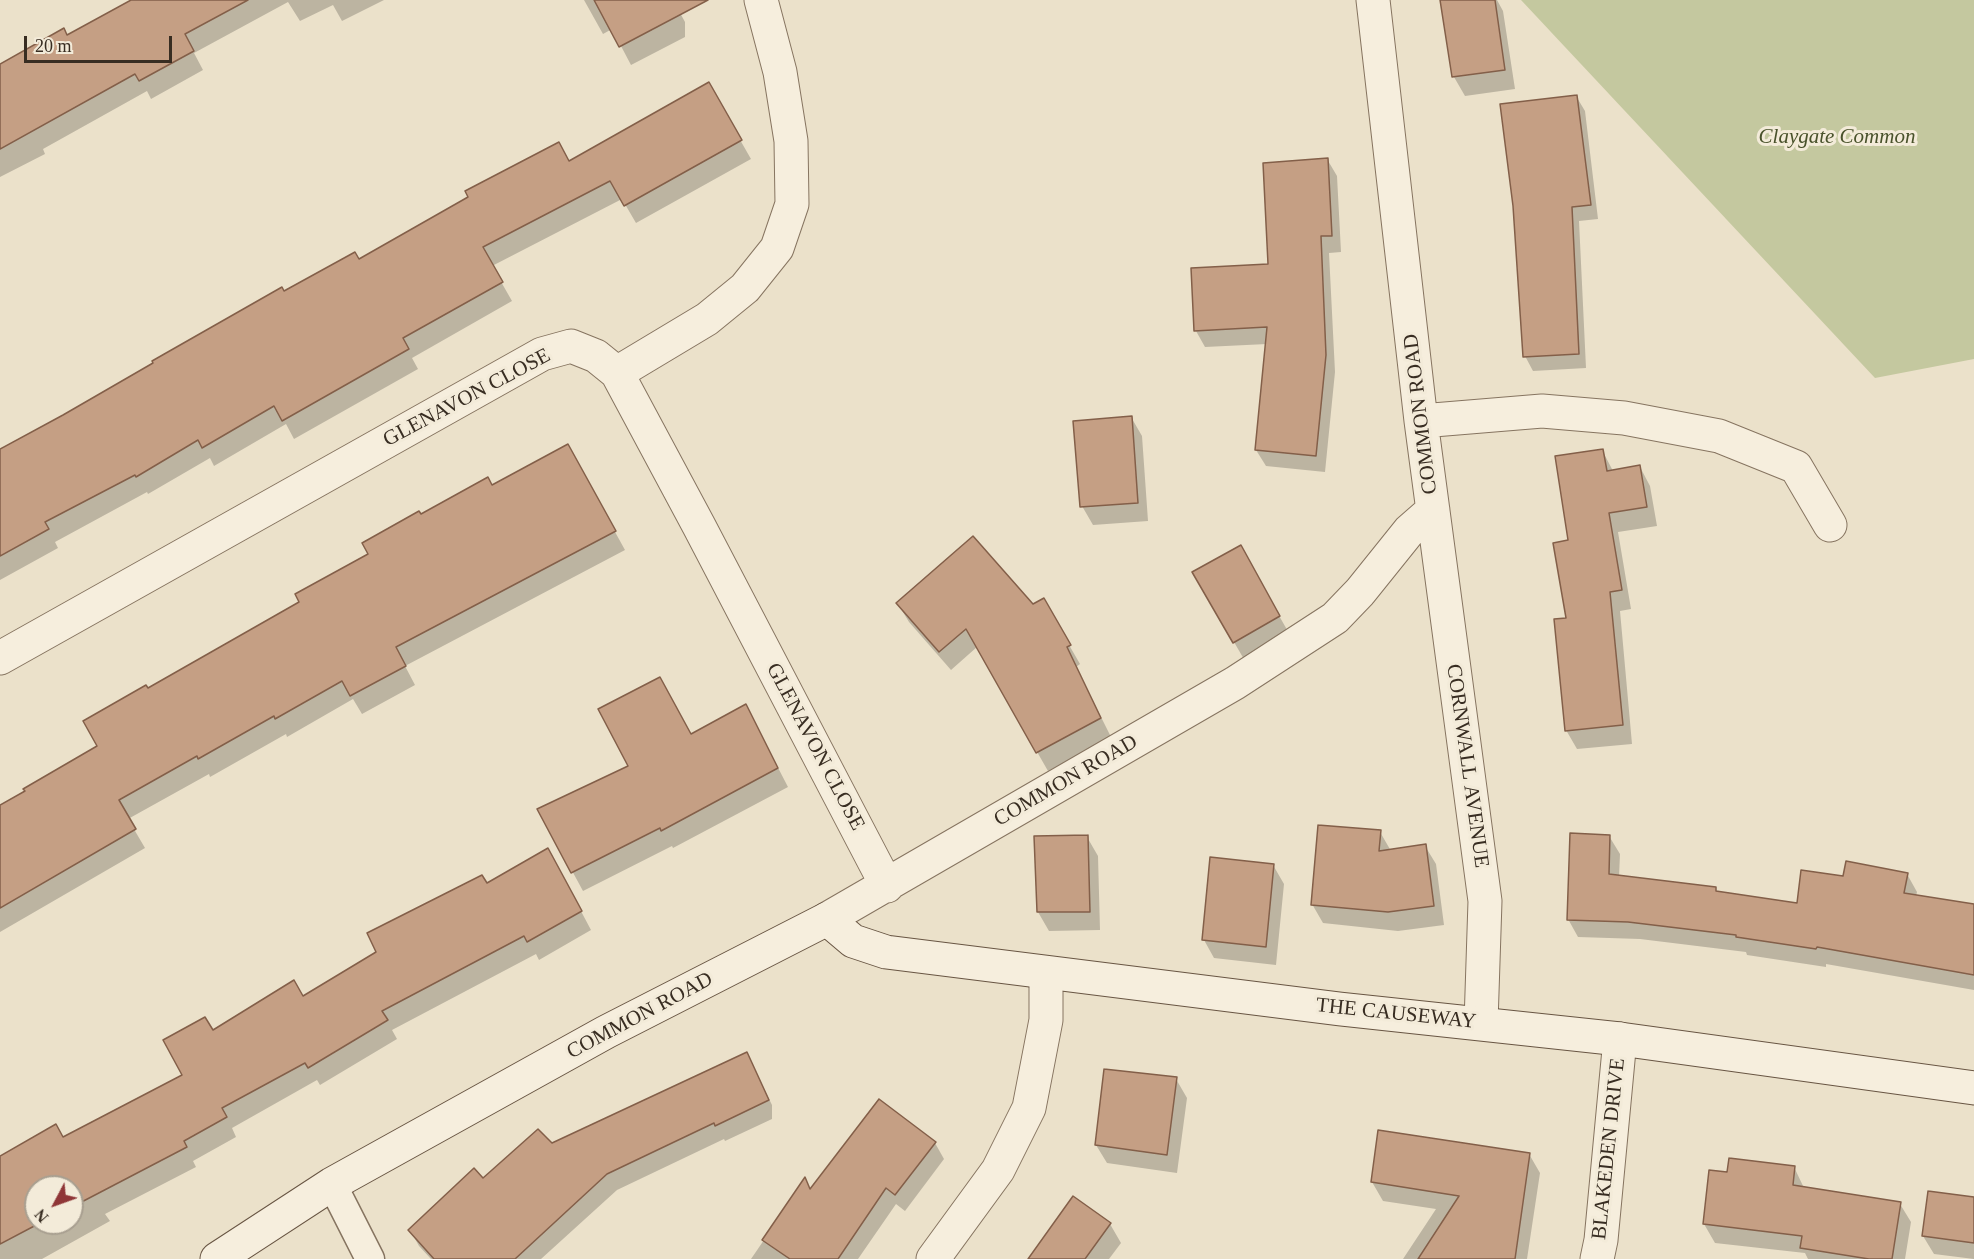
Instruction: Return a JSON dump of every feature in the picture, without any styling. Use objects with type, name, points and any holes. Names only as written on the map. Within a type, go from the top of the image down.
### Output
[{"type":"street","points":[[617,373],[707,319],[746,288],[777,248],[792,204],[791,141],[780,72],[761,0]]},
{"type":"street","name":"COMMON ROAD","points":[[217,1259],[332,1184],[606,1032],[887,886],[1235,683],[1335,618],[1360,592],[1409,531],[1433,510],[1373,0]]},
{"type":"street","name":"GLENAVON CLOSE","points":[[0,658],[542,354],[571,346],[596,356],[617,373],[887,886]]},
{"type":"street","points":[[1421,422],[1542,411],[1624,418],[1719,436],[1796,466],[1830,525]]},
{"type":"street","name":"CORNWALL AVENUE","points":[[1433,510],[1485,901],[1482,1023]]},
{"type":"street","name":"THE CAUSEWAY","points":[[827,919],[853,941],[886,952],[1340,1009],[1620,1039],[1974,1088]]},
{"type":"street","points":[[933,1259],[998,1170],[1029,1108],[1046,1020],[1046,973]]},
{"type":"street","name":"BLAKEDEN DRIVE","points":[[1597,1259],[1601,1240],[1620,1039]]},
{"type":"lane","points":[[332,1184],[370,1259]]},
{"type":"green space","name":"Claygate Common","points":[[1521,0],[1974,0],[1974,359],[1875,378]]},
{"type":"building","points":[[131,0],[248,0],[185,34],[194,51],[139,81],[135,74],[0,149],[0,64],[64,28],[67,35]]},
{"type":"building","points":[[594,0],[708,0],[619,47]]},
{"type":"building","points":[[1440,0],[1495,0],[1505,70],[1452,77]]},
{"type":"building","points":[[709,82],[742,140],[624,206],[610,181],[483,247],[503,282],[403,338],[409,349],[282,421],[274,406],[202,448],[198,440],[136,477],[135,475],[45,522],[49,529],[0,556],[0,449],[63,415],[282,287],[284,291],[355,252],[359,259],[468,197],[465,191],[559,142],[569,161]]},
{"type":"building","points":[[1577,95],[1591,205],[1572,207],[1579,354],[1523,357],[1513,206],[1500,104]]},
{"type":"building","points":[[1328,158],[1332,236],[1321,236],[1326,355],[1316,456],[1255,450],[1267,327],[1194,331],[1191,268],[1268,264],[1263,163]]},
{"type":"building","points":[[1132,416],[1138,503],[1080,507],[1073,421]]},
{"type":"building","points":[[568,444],[616,531],[396,647],[406,666],[350,696],[342,681],[198,759],[197,756],[119,800],[136,829],[0,908],[0,805],[97,746],[83,721],[146,685],[148,688],[299,602],[295,594],[368,554],[362,543],[419,511],[421,514],[488,477],[492,485]]},
{"type":"building","points":[[1603,449],[1607,471],[1640,465],[1647,507],[1609,513],[1622,590],[1610,592],[1623,725],[1565,731],[1554,619],[1566,618],[1553,543],[1568,540],[1555,456]]},
{"type":"building","points":[[973,536],[1033,604],[1044,598],[1071,645],[1067,647],[1101,718],[1036,753],[966,629],[939,652],[896,603]]},
{"type":"building","points":[[1241,545],[1280,616],[1233,643],[1192,572]]},
{"type":"building","points":[[660,677],[691,734],[746,704],[778,768],[661,831],[660,828],[571,873],[537,809],[628,766],[598,709]]},
{"type":"building","points":[[1318,825],[1381,830],[1379,851],[1426,844],[1434,906],[1388,912],[1311,905]]},
{"type":"building","points":[[1570,833],[1610,835],[1609,874],[1716,887],[1716,891],[1797,903],[1801,870],[1843,876],[1846,861],[1908,873],[1904,893],[1974,904],[1974,975],[1817,947],[1816,949],[1736,937],[1736,935],[1628,922],[1567,920]]},
{"type":"building","points":[[1088,835],[1090,912],[1037,912],[1034,836]]},
{"type":"building","points":[[548,848],[582,911],[527,942],[524,936],[382,1011],[388,1020],[308,1068],[305,1063],[222,1108],[227,1117],[184,1141],[187,1147],[84,1201],[84,1175],[24,1175],[24,1231],[0,1244],[0,1156],[56,1124],[63,1137],[182,1075],[163,1040],[205,1017],[213,1030],[294,980],[303,996],[376,952],[367,933],[482,875],[487,883]]},
{"type":"building","points":[[1210,857],[1274,864],[1266,947],[1202,940]]},
{"type":"building","points":[[747,1052],[769,1100],[715,1126],[714,1123],[607,1174],[515,1259],[434,1259],[408,1230],[474,1168],[483,1178],[538,1129],[552,1143]]},
{"type":"building","points":[[1104,1069],[1177,1077],[1167,1155],[1095,1145]]},
{"type":"building","points":[[879,1099],[936,1142],[895,1195],[886,1188],[838,1259],[790,1259],[762,1240],[805,1177],[810,1189]]},
{"type":"building","points":[[1378,1130],[1530,1153],[1515,1259],[1418,1259],[1459,1196],[1371,1182]]},
{"type":"building","points":[[1729,1158],[1795,1166],[1793,1185],[1901,1202],[1892,1259],[1869,1259],[1800,1248],[1802,1236],[1703,1224],[1709,1170],[1727,1172]]},
{"type":"building","points":[[1928,1191],[1974,1197],[1974,1243],[1922,1236]]},
{"type":"building","points":[[1073,1196],[1111,1223],[1085,1259],[1028,1259]]}]
